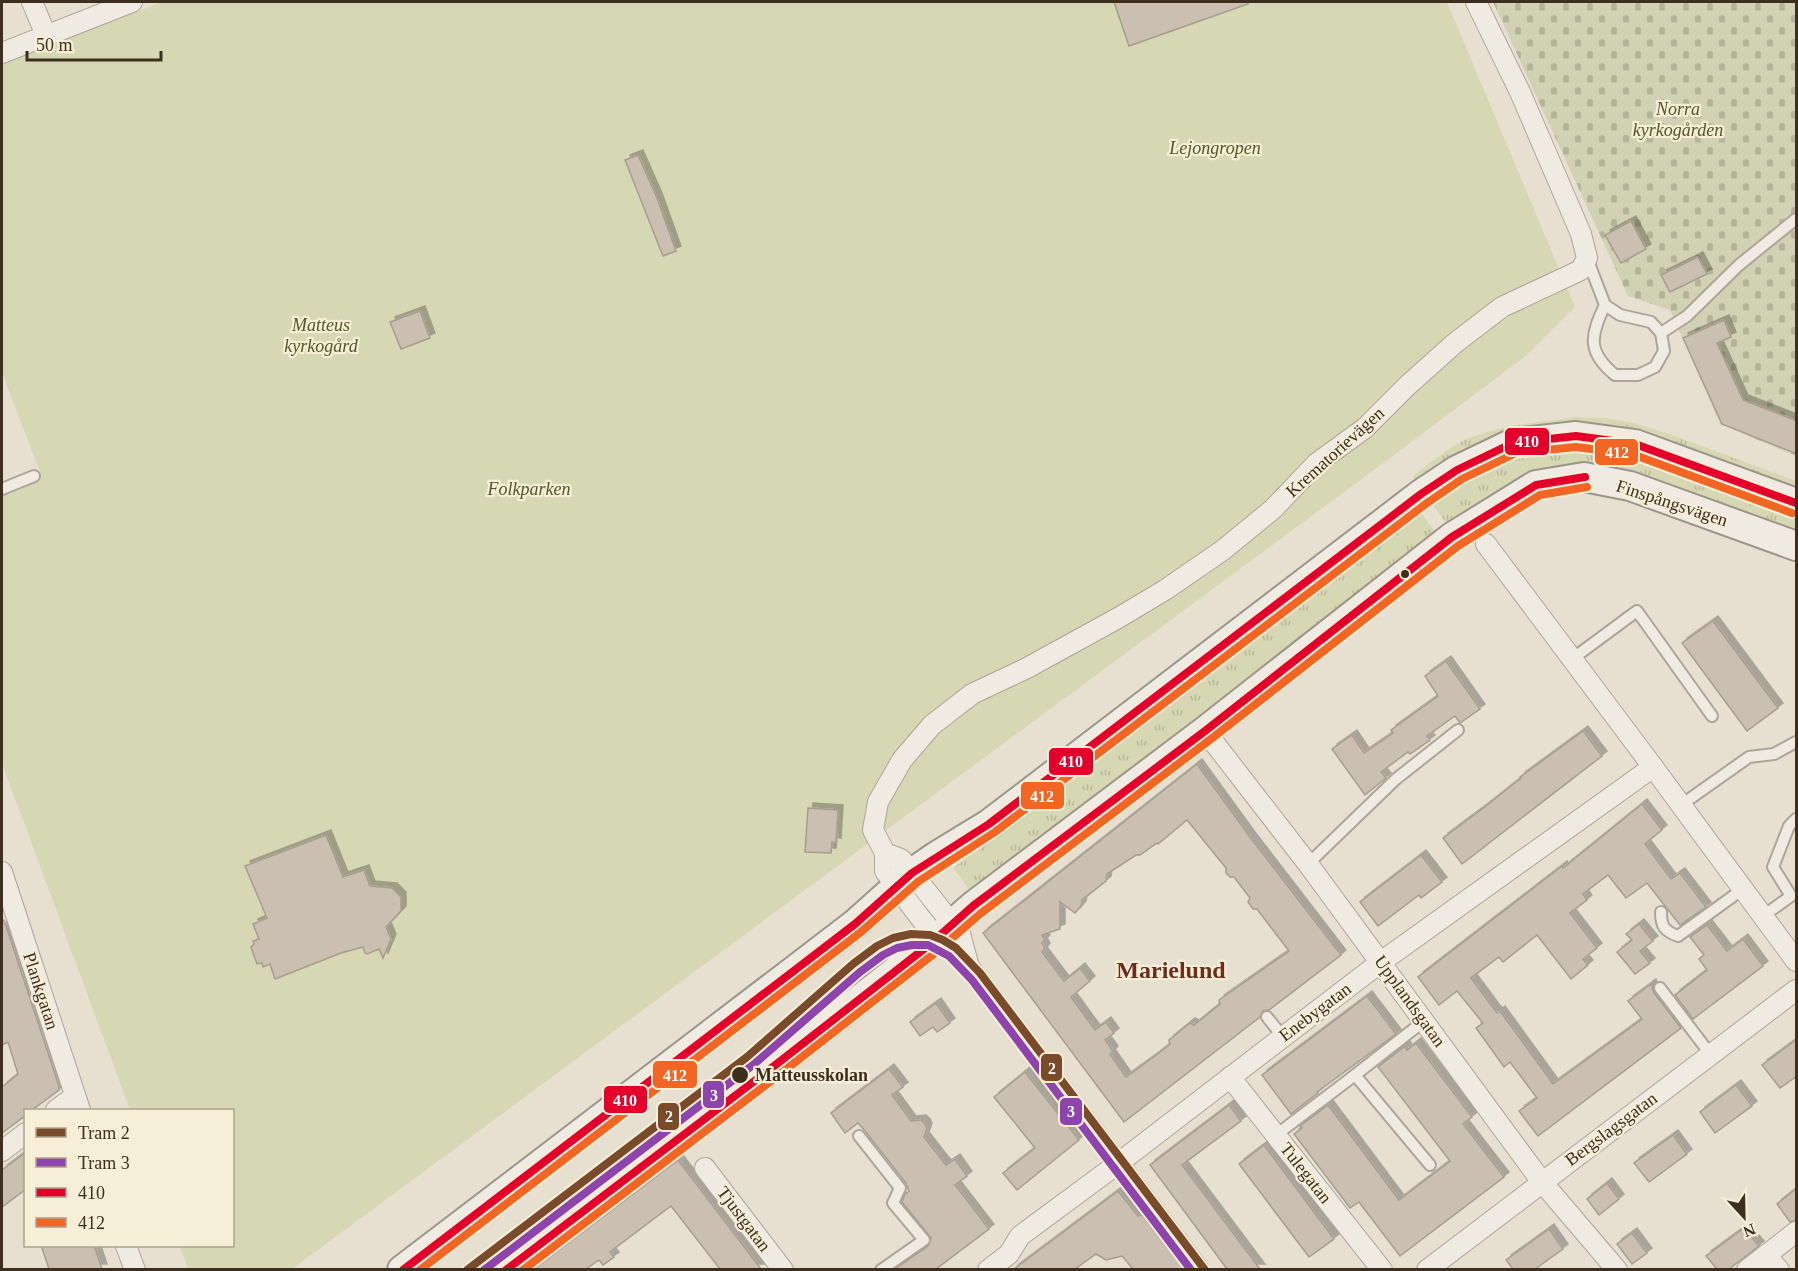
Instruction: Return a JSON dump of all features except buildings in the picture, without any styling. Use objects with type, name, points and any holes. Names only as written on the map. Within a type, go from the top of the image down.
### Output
[{"type":"main road","points":[[402,1269],[855,924],[909,886],[935,857],[989,824],[1457,470],[1513,443],[1576,436],[1635,444],[1797,503]]},
{"type":"main road","name":"Finspångsvägen","points":[[505,1269],[689,1131],[1452,537],[1536,485],[1584,477],[1630,486],[1797,546]]},
{"type":"street","points":[[32,2],[46,35]]},
{"type":"street","points":[[2,53],[132,2]]},
{"type":"street","points":[[1476,2],[1520,92],[1581,234],[1587,258]]},
{"type":"street","name":"Krematorievägen","points":[[1199,1269],[969,967],[945,930],[909,886],[901,859],[885,854],[873,830],[878,802],[902,760],[932,724],[972,694],[1027,668],[1118,618],[1165,590],[1223,550],[1273,509],[1317,463],[1365,428],[1455,343],[1502,307],[1581,270],[1587,258]]},
{"type":"street","points":[[1486,544],[1797,961]]},
{"type":"street","name":"Upplandsgatan","points":[[1205,731],[1382,962],[1542,1182],[1617,1269]]},
{"type":"street","name":"Enebygatan","points":[[988,1269],[1009,1254],[1020,1236],[1382,962],[1653,767]]},
{"type":"street","name":"Plankgatan","points":[[2,872],[48,1032],[78,1103]]},
{"type":"street","name":"Bergslagsgatan","points":[[1427,1269],[1797,990]]},
{"type":"street","name":"Tulegatan","points":[[1230,1077],[1382,1269]]},
{"type":"street","points":[[59,1109],[78,1103]]},
{"type":"street","points":[[2,1151],[24,1134]]},
{"type":"street","name":"Tjustgatan","points":[[705,1168],[783,1269]]},
{"type":"street","points":[[1747,1269],[1772,1262],[1797,1232]]},
{"type":"street","points":[[127,1247],[135,1269]]},
{"type":"lane","points":[[1660,333],[1687,316],[1739,266],[1797,219]]},
{"type":"lane","points":[[1587,258],[1605,305],[1620,315],[1651,322],[1660,333],[1664,351],[1656,367],[1638,375],[1616,375],[1602,364],[1593,344],[1596,323],[1605,305]]},
{"type":"lane","points":[[2,489],[34,476]]},
{"type":"lane","points":[[1572,659],[1637,611],[1712,716]]},
{"type":"lane","points":[[1308,864],[1396,779],[1458,730]]},
{"type":"lane","points":[[1681,805],[1749,757],[1774,754],[1797,742]]},
{"type":"lane","points":[[1763,916],[1791,896],[1773,867],[1789,826],[1797,819]]},
{"type":"lane","points":[[1661,912],[1661,924],[1668,932],[1678,936],[1743,889]]},
{"type":"lane","points":[[1660,988],[1711,1055]]},
{"type":"lane","points":[[1267,1017],[1283,1037]]},
{"type":"lane","points":[[1276,1135],[1424,1021]]},
{"type":"lane","points":[[1355,1075],[1430,1165]]},
{"type":"lane","points":[[859,1136],[900,1188],[893,1203],[924,1240],[881,1269]]},
{"type":"green space","name":"Folkparken","points":[[162,2],[1447,2],[1575,307],[1527,355],[1386,461],[292,1269],[188,1269],[180,1247],[234,1247],[234,1109],[130,1109],[2,763],[2,497],[42,477],[2,373],[2,64]]},
{"type":"green space","name":"Norra kyrkogården","points":[[1493,2],[1796,2],[1796,456],[1720,424],[1670,310],[1628,296]]},
{"type":"green space","points":[[1577,417],[1606,418],[1637,424],[1672,435],[1796,481],[1796,489],[1605,426],[1417,484],[1414,479],[1414,475],[1442,454],[1472,437],[1511,426]]},
{"type":"green space","points":[[1534,450],[1620,450],[1796,511],[1796,533],[1619,470],[1450,528],[1433,505],[1465,479],[1484,469]]},
{"type":"green space","points":[[1421,513],[1439,537],[972,893],[953,868]]},
{"type":"tram line","name":"2","points":[[467,1270],[747,1057],[853,964],[877,946],[893,938],[911,934],[930,935],[943,940],[956,948],[980,973],[1205,1270]]},
{"type":"tram line","name":"3","points":[[484,1270],[753,1065],[860,972],[883,955],[897,948],[912,945],[928,945],[949,956],[972,980],[1191,1270]]},
{"type":"transit line","name":"410","points":[[403,1270],[855,924],[912,873],[989,824],[1421,494],[1457,470],[1513,443],[1576,436],[1635,444],[1796,503]]},
{"type":"transit line","name":"412","points":[[420,1270],[861,932],[919,881],[995,832],[1427,503],[1462,479],[1516,453],[1576,447],[1632,454],[1792,513]]},
{"type":"transit line","name":"410","points":[[506,1270],[769,1070],[929,945],[973,906],[1205,731],[1452,537],[1536,485],[1585,477]]},
{"type":"transit line","name":"412","points":[[523,1270],[775,1078],[935,953],[980,914],[1211,739],[1458,546],[1540,495],[1587,487]]},
{"type":"place","name":"Matteusskolan","points":[[740,1075]]},
{"type":"district","name":"Marielund","points":[[1171,970]]},
{"type":"park label","name":"Lejongropen","points":[[1215,148]]},
{"type":"park label","name":"Matteus kyrkogård","points":[[321,335]]}]
